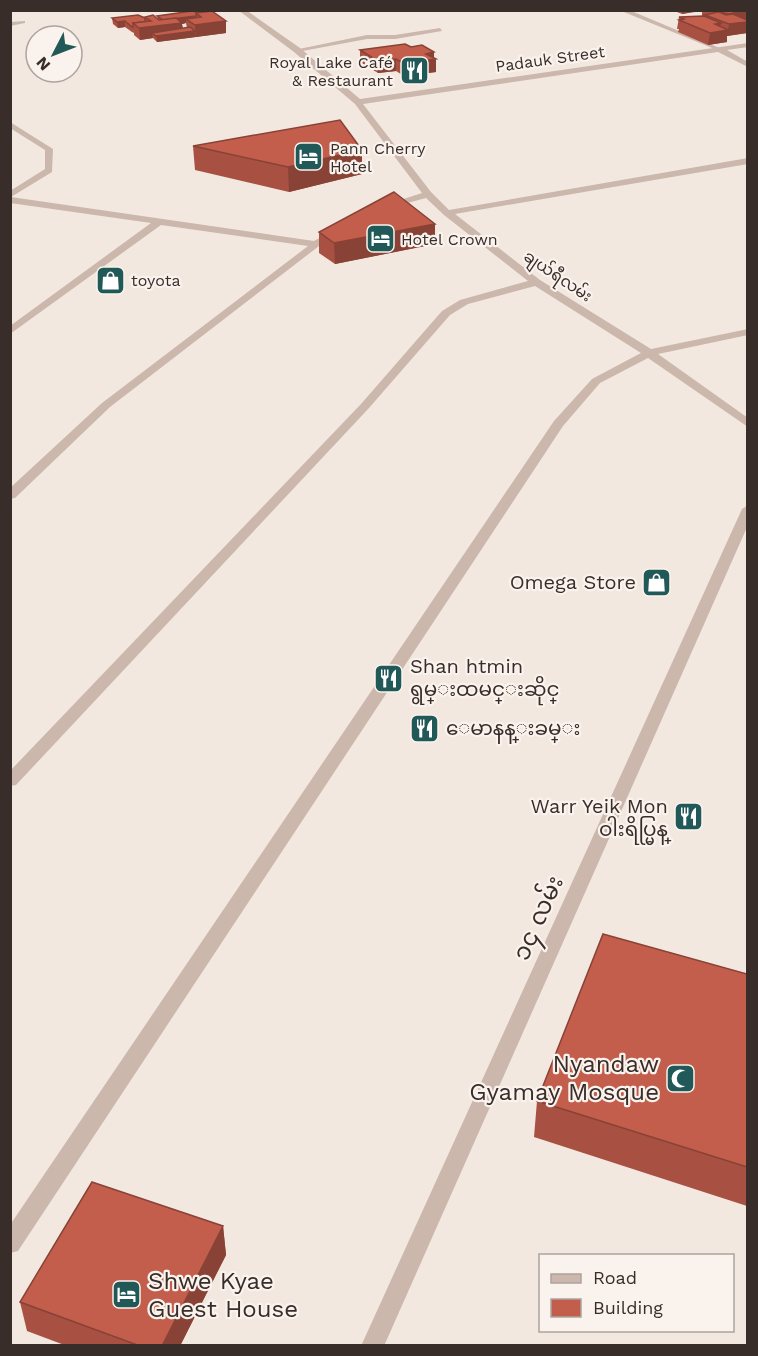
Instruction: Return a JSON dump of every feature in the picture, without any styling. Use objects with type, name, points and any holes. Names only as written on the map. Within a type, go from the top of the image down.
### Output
[{"type":"street","name":"ချယ်ရီလမ်း","points":[[241,10],[297,50],[358,102],[428,194],[447,213],[536,282],[649,353],[747,424]]},
{"type":"street","name":"Padauk Street","points":[[358,102],[747,45]]},
{"type":"street","points":[[719,49],[747,65]]},
{"type":"street","points":[[10,123],[49,148],[49,170],[10,195]]},
{"type":"street","points":[[447,213],[747,161]]},
{"type":"street","points":[[375,212],[428,194]]},
{"type":"street","points":[[10,200],[316,244]]},
{"type":"street","points":[[10,331],[160,221]]},
{"type":"street","points":[[10,495],[106,405],[316,244],[346,228]]},
{"type":"street","points":[[10,780],[365,406],[446,313],[464,302],[536,282]]},
{"type":"street","points":[[10,1244],[558,424],[596,381],[649,353],[747,332]]},
{"type":"street","name":"၁၄ လမ်း","points":[[372,1346],[747,509]]},
{"type":"lane","points":[[622,10],[719,49]]},
{"type":"lane","points":[[10,24],[22,22]]},
{"type":"lane","points":[[297,50],[368,37],[395,37],[440,30]]},
{"type":"building","points":[[199,10],[208,12],[196,13],[196,16],[163,20],[157,16]]},
{"type":"building","points":[[714,10],[747,10],[729,14],[719,12],[726,15],[733,14],[747,22],[729,24],[705,15],[718,12]]},
{"type":"building","points":[[212,11],[226,21],[195,25],[186,19],[201,17],[196,13]]},
{"type":"building","points":[[138,15],[145,18],[145,22],[133,23],[133,27],[125,21],[117,22],[112,18]]},
{"type":"building","points":[[153,15],[159,20],[176,18],[182,23],[139,28],[133,23],[151,21],[145,17]]},
{"type":"building","points":[[704,16],[721,23],[715,24],[728,30],[710,33],[679,20],[684,19],[679,17]]},
{"type":"building","points":[[190,27],[195,31],[156,36],[152,33]]},
{"type":"building","points":[[405,44],[411,47],[422,45],[434,52],[426,54],[436,59],[405,64],[396,59],[378,61],[360,50]]},
{"type":"building","points":[[340,120],[362,150],[288,167],[193,146]]},
{"type":"building","points":[[394,192],[435,224],[334,243],[319,232]]},
{"type":"building","points":[[603,934],[747,974],[747,1167],[537,1101]]},
{"type":"building","points":[[92,1182],[223,1226],[162,1346],[140,1346],[20,1302]]},
{"type":"place","name":"Royal Lake Café & Restaurant","points":[[414,71]]},
{"type":"place","name":"Pann Cherry Hotel","points":[[309,157]]},
{"type":"place","name":"Hotel Crown","points":[[380,239]]},
{"type":"place","name":"toyota","points":[[110,280]]},
{"type":"place","name":"Omega Store","points":[[657,582]]},
{"type":"place","name":"Shan htmin ရွမ္းထမင္းဆိုင္","points":[[389,678]]},
{"type":"place","name":"ေမာနန္းခမ္း","points":[[425,728]]},
{"type":"place","name":"Warr Yeik Mon ဝါးရိပ္မြန္","points":[[689,817]]},
{"type":"place","name":"Nyandaw Gyamay Mosque","points":[[680,1078]]},
{"type":"place","name":"Shwe Kyae Guest House","points":[[127,1295]]}]
